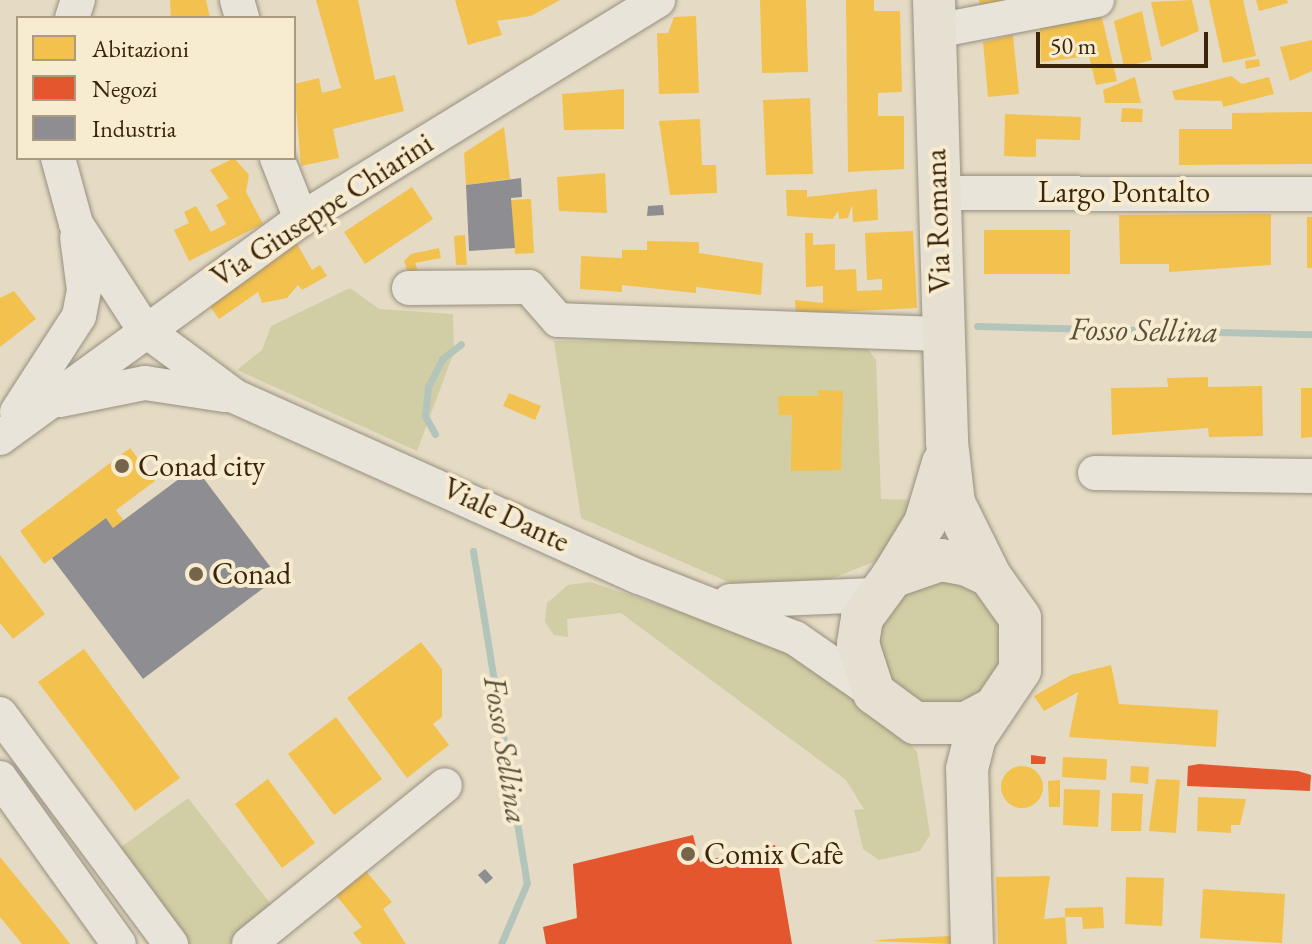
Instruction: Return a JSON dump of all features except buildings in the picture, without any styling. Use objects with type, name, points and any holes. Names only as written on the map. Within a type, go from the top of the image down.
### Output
[{"type":"main road","name":"Via Romana","points":[[934,15],[936,193],[947,442]]},
{"type":"main road","points":[[915,723],[966,723],[989,711],[1008,693],[1024,644],[1020,618],[990,576],[954,503],[947,442]]},
{"type":"main road","points":[[947,442],[925,523],[883,586],[858,644],[874,693],[915,723],[941,760],[966,823]]},
{"type":"main road","points":[[883,586],[941,560],[990,576]]},
{"type":"main road","points":[[972,944],[966,823],[967,769],[989,711]]},
{"type":"street","name":"Via Giuseppe Chiarini","points":[[0,436],[193,293],[301,219],[658,0]]},
{"type":"street","points":[[934,15],[1097,0]]},
{"type":"street","points":[[0,436],[79,316],[84,290],[76,224],[59,160]]},
{"type":"street","points":[[278,160],[301,219]]},
{"type":"street","name":"Largo Pontalto","points":[[936,193],[1312,194]]},
{"type":"street","name":"Viale Dante","points":[[76,224],[144,329],[236,397],[639,577],[705,599],[795,638],[874,693]]},
{"type":"street","points":[[409,288],[529,287],[558,320],[942,334]]},
{"type":"street","points":[[193,293],[183,333],[197,370]]},
{"type":"street","points":[[44,404],[145,383],[236,397]]},
{"type":"street","points":[[1095,473],[1312,476]]},
{"type":"street","points":[[705,599],[883,586]]},
{"type":"street","points":[[0,714],[171,944]]},
{"type":"street","points":[[0,778],[119,944]]},
{"type":"street","points":[[249,944],[284,934],[445,785]]},
{"type":"shaded area","points":[[350,288],[379,309],[453,314],[454,352],[417,451],[237,370],[262,350],[271,326]]},
{"type":"shaded area","points":[[860,339],[876,360],[881,499],[920,500],[903,535],[876,561],[811,587],[754,593],[581,518],[554,341]]},
{"type":"shaded area","points":[[940,580],[964,585],[985,599],[999,620],[1004,644],[999,668],[985,689],[964,703],[940,708],[916,703],[895,689],[881,668],[876,644],[881,620],[895,599],[916,585]]},
{"type":"shaded area","points":[[590,582],[728,627],[822,668],[878,705],[917,752],[930,835],[920,851],[879,860],[863,849],[854,810],[864,809],[846,780],[621,613],[567,619],[568,637],[554,635],[545,622],[547,603],[568,585]]},
{"type":"shaded area","points":[[188,798],[273,907],[229,944],[188,944],[116,851]]},
{"type":"waterway","name":"Fosso Sellina","points":[[977,326],[1312,334]]},
{"type":"waterway","name":"Fosso Sellina","points":[[435,434],[425,416],[428,387],[442,359],[461,344]]},
{"type":"waterway","name":"Fosso Sellina","points":[[473,551],[527,883],[501,944]]},
{"type":"place","name":"Conad city","points":[[122,466]]},
{"type":"place","name":"Conad","points":[[196,574]]},
{"type":"place","name":"Comix Cafè","points":[[688,854]]}]
